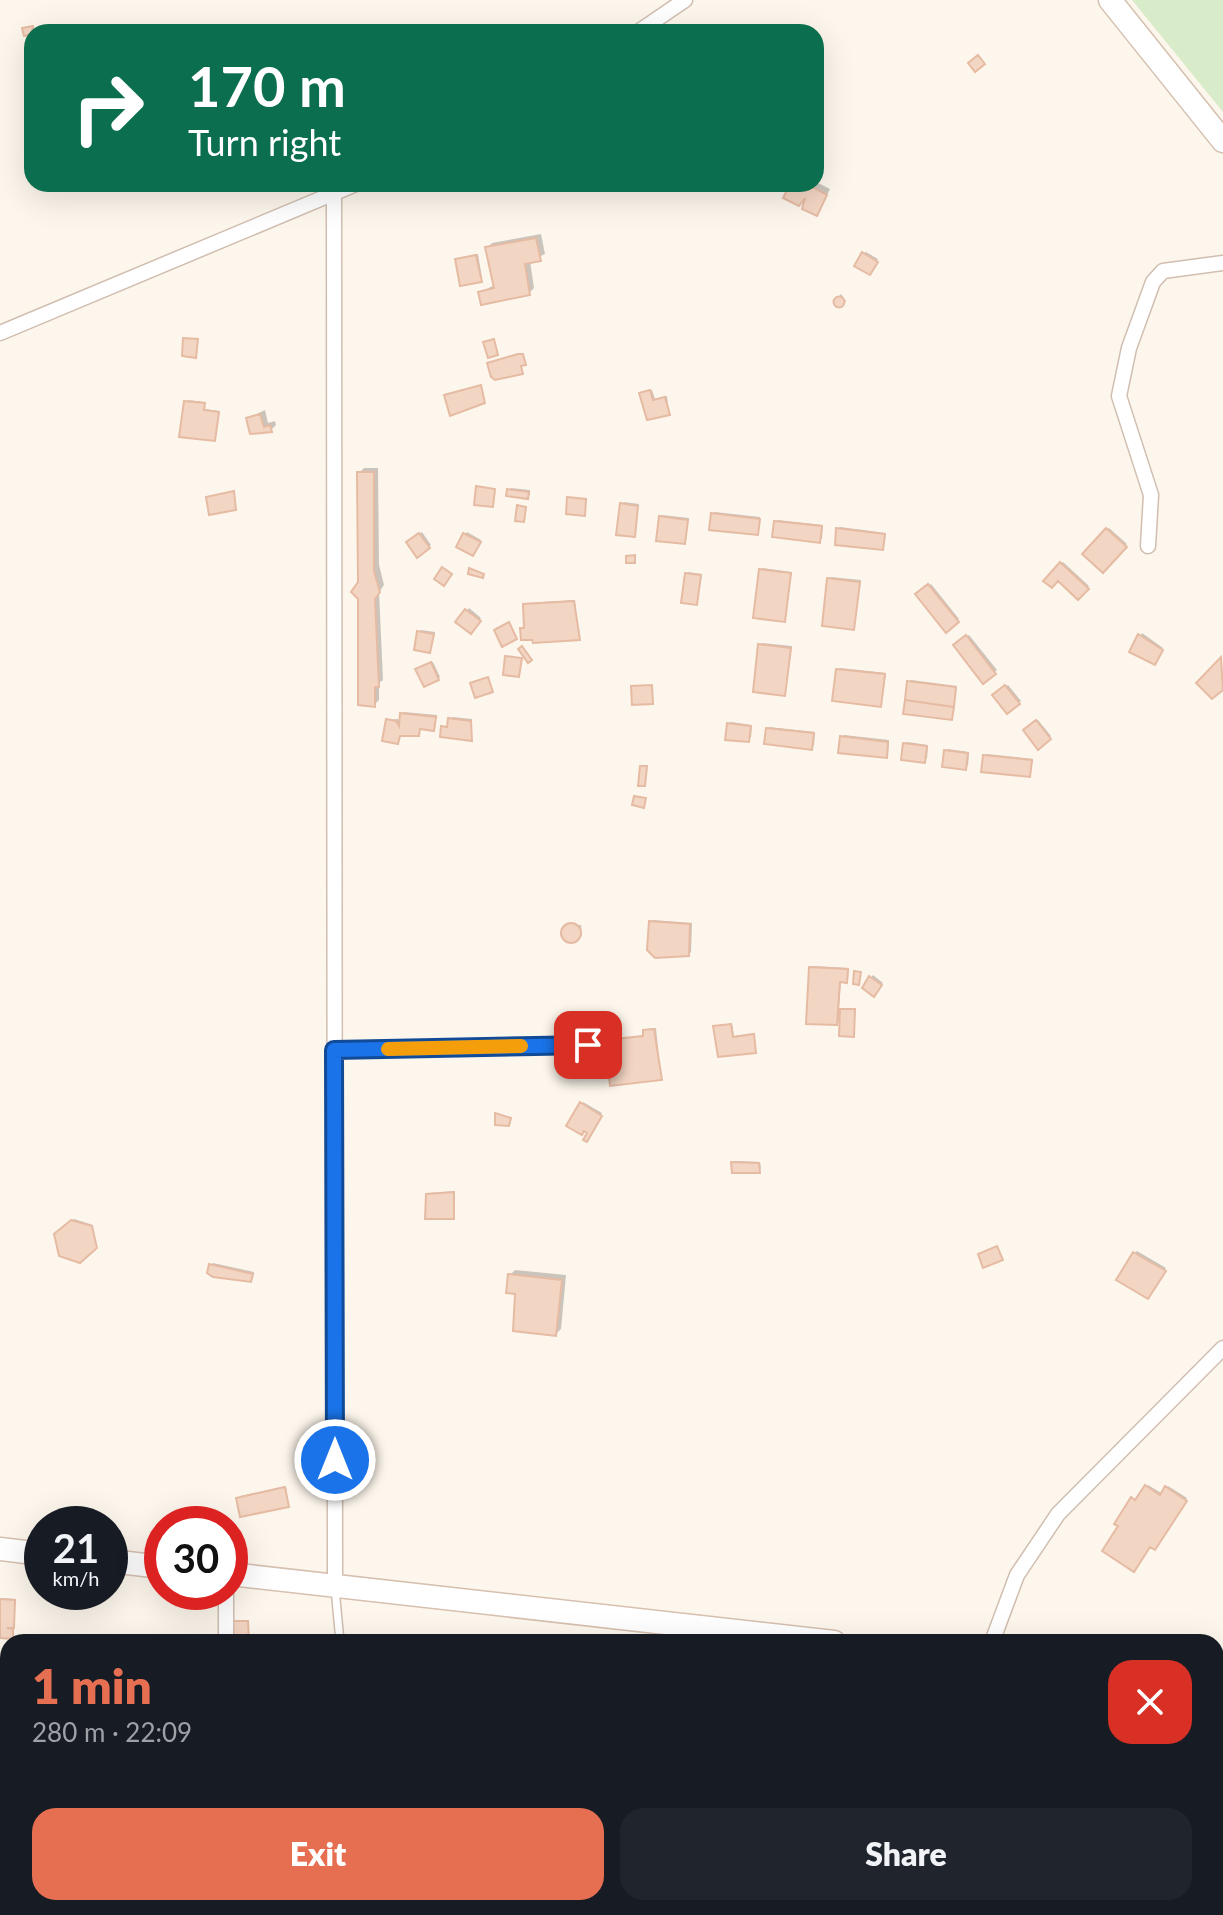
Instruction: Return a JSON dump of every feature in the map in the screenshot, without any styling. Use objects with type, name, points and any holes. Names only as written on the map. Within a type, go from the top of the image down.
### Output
[{"type":"street","points":[[650,24],[685,0]]},
{"type":"street","points":[[1110,0],[1223,141]]},
{"type":"street","points":[[0,333],[338,192]]},
{"type":"street","points":[[334,194],[335,1586]]},
{"type":"street","points":[[1148,546],[1151,495],[1119,396],[1129,348],[1153,282],[1163,271],[1223,263]]},
{"type":"street","points":[[334,1050],[588,1045]]},
{"type":"street","points":[[995,1634],[1017,1575],[1058,1514],[1223,1348]]},
{"type":"street","points":[[0,1549],[24,1552]]},
{"type":"street","points":[[248,1576],[763,1634]]},
{"type":"street","points":[[226,1610],[226,1634]]},
{"type":"lane","points":[[335,1586],[339,1634]]},
{"type":"green space","points":[[1132,0],[1223,0],[1223,112]]},
{"type":"building","points":[[978,55],[985,64],[975,72],[968,63]]},
{"type":"building","points":[[786,192],[822,192],[827,195],[817,216],[802,209],[805,198],[799,206],[783,198]]},
{"type":"building","points":[[536,238],[541,261],[525,264],[530,295],[481,305],[478,292],[494,288],[485,247]]},
{"type":"building","points":[[862,252],[878,262],[870,275],[854,266]]},
{"type":"building","points":[[476,255],[482,282],[460,286],[455,259]]},
{"type":"building","points":[[839,296],[845,302],[839,308],[833,302]]},
{"type":"building","points":[[183,338],[198,339],[196,358],[182,356]]},
{"type":"building","points":[[494,339],[498,355],[488,358],[483,342]]},
{"type":"building","points":[[523,354],[526,365],[521,366],[523,374],[495,380],[491,377],[487,363]]},
{"type":"building","points":[[481,385],[485,403],[450,416],[444,395]]},
{"type":"building","points":[[650,390],[653,400],[665,397],[670,415],[647,420],[639,393]]},
{"type":"building","points":[[184,401],[205,403],[204,410],[219,412],[215,441],[179,437]]},
{"type":"building","points":[[260,414],[264,427],[270,425],[272,432],[250,434],[246,418]]},
{"type":"building","points":[[357,472],[374,472],[374,571],[380,592],[375,599],[379,687],[375,687],[375,707],[358,705],[358,599],[351,592],[358,582]]},
{"type":"building","points":[[476,486],[495,489],[493,507],[474,505]]},
{"type":"building","points":[[507,489],[529,492],[528,499],[506,496]]},
{"type":"building","points":[[234,491],[236,510],[209,515],[206,497]]},
{"type":"building","points":[[567,497],[586,499],[585,516],[566,514]]},
{"type":"building","points":[[620,503],[638,506],[635,537],[616,535]]},
{"type":"building","points":[[517,505],[526,507],[524,522],[515,521]]},
{"type":"building","points":[[711,513],[760,519],[758,535],[709,530]]},
{"type":"building","points":[[659,516],[688,520],[685,544],[656,541]]},
{"type":"building","points":[[774,521],[822,526],[820,543],[772,537]]},
{"type":"building","points":[[836,528],[885,534],[883,550],[835,545]]},
{"type":"building","points":[[1106,528],[1127,547],[1103,573],[1082,554]]},
{"type":"building","points":[[419,533],[430,548],[417,558],[406,542]]},
{"type":"building","points":[[463,533],[481,542],[473,556],[456,547]]},
{"type":"building","points":[[635,555],[635,563],[626,563],[626,556]]},
{"type":"building","points":[[1060,562],[1089,589],[1078,600],[1058,581],[1052,588],[1043,581]]},
{"type":"building","points":[[442,567],[452,574],[444,586],[434,579]]},
{"type":"building","points":[[469,568],[484,574],[483,578],[468,574]]},
{"type":"building","points":[[759,569],[791,573],[785,622],[753,618]]},
{"type":"building","points":[[685,573],[701,575],[697,605],[681,603]]},
{"type":"building","points":[[827,578],[860,582],[854,630],[822,626]]},
{"type":"building","points":[[928,584],[959,622],[946,633],[915,594]]},
{"type":"building","points":[[574,601],[580,640],[533,643],[532,640],[521,640],[523,604]]},
{"type":"building","points":[[465,609],[481,621],[471,634],[455,622]]},
{"type":"building","points":[[509,622],[517,639],[502,647],[494,630]]},
{"type":"building","points":[[417,631],[434,634],[430,653],[414,650]]},
{"type":"building","points":[[1138,634],[1163,650],[1155,665],[1129,652]]},
{"type":"building","points":[[966,635],[996,674],[983,684],[953,645]]},
{"type":"building","points":[[758,644],[791,648],[785,696],[753,692]]},
{"type":"building","points":[[522,646],[532,660],[528,663],[518,649]]},
{"type":"building","points":[[505,656],[522,658],[519,677],[503,675]]},
{"type":"building","points":[[1221,657],[1223,690],[1212,699],[1196,683]]},
{"type":"building","points":[[431,662],[439,680],[424,687],[415,669]]},
{"type":"building","points":[[836,669],[885,674],[881,707],[832,701]]},
{"type":"building","points":[[488,677],[493,692],[475,698],[470,683]]},
{"type":"building","points":[[907,681],[956,687],[954,707],[905,700]]},
{"type":"building","points":[[652,685],[653,704],[632,705],[631,686]]},
{"type":"building","points":[[1005,685],[1020,704],[1007,714],[992,695]]},
{"type":"building","points":[[905,700],[954,707],[952,720],[903,714]]},
{"type":"building","points":[[400,713],[436,717],[434,731],[420,729],[419,736],[400,736],[398,744],[382,741],[386,719],[396,721],[399,726]]},
{"type":"building","points":[[448,718],[471,721],[472,741],[440,737],[441,726],[447,727]]},
{"type":"building","points":[[1036,720],[1051,739],[1038,750],[1023,730]]},
{"type":"building","points":[[727,723],[751,726],[749,742],[725,740]]},
{"type":"building","points":[[766,728],[814,733],[812,750],[764,744]]},
{"type":"building","points":[[840,736],[888,742],[887,758],[838,753]]},
{"type":"building","points":[[903,743],[927,746],[925,763],[901,760]]},
{"type":"building","points":[[944,750],[968,753],[966,770],[942,767]]},
{"type":"building","points":[[983,755],[1032,760],[1030,777],[981,772]]},
{"type":"building","points":[[640,766],[647,766],[645,786],[638,786]]},
{"type":"building","points":[[634,796],[646,798],[644,808],[632,805]]},
{"type":"building","points":[[649,921],[690,924],[689,956],[655,958],[647,950]]},
{"type":"building","points":[[571,923],[578,926],[581,933],[578,940],[571,943],[564,940],[561,933],[564,926]]},
{"type":"building","points":[[809,967],[848,969],[847,983],[840,982],[837,1025],[806,1024]]},
{"type":"building","points":[[854,971],[861,972],[859,985],[853,984]]},
{"type":"building","points":[[869,976],[882,985],[874,997],[862,988]]},
{"type":"building","points":[[840,1009],[855,1009],[854,1037],[839,1036]]},
{"type":"building","points":[[731,1024],[733,1037],[754,1034],[756,1053],[718,1057],[713,1026]]},
{"type":"building","points":[[654,1029],[662,1080],[610,1086],[605,1040],[643,1036],[643,1030]]},
{"type":"building","points":[[580,1102],[602,1116],[587,1142],[583,1140],[587,1133],[584,1131],[582,1135],[566,1126]]},
{"type":"building","points":[[495,1113],[511,1118],[509,1126],[495,1125]]},
{"type":"building","points":[[731,1162],[759,1163],[760,1173],[732,1173]]},
{"type":"building","points":[[454,1192],[454,1219],[425,1219],[426,1194]]},
{"type":"building","points":[[71,1220],[92,1226],[97,1248],[80,1263],[59,1256],[54,1234]]},
{"type":"building","points":[[997,1246],[1003,1260],[983,1268],[978,1254]]},
{"type":"building","points":[[1133,1252],[1166,1271],[1148,1299],[1116,1280]]},
{"type":"building","points":[[209,1264],[253,1274],[251,1282],[213,1277],[207,1273]]},
{"type":"building","points":[[508,1274],[562,1280],[556,1336],[513,1331],[515,1294],[506,1293]]},
{"type":"building","points":[[1145,1485],[1160,1495],[1165,1486],[1187,1501],[1155,1550],[1150,1547],[1134,1572],[1102,1551],[1131,1497],[1135,1500]]},
{"type":"building","points":[[285,1487],[289,1507],[248,1515],[248,1506],[238,1506],[236,1498]]},
{"type":"building","points":[[0,1599],[15,1600],[14,1628],[7,1628],[13,1629],[13,1634],[0,1634]]},
{"type":"building","points":[[232,1621],[248,1621],[249,1634],[232,1634]]},
{"type":"slow traffic","points":[[388,1049],[521,1046]]},
{"type":"route","points":[[335,1460],[334,1050],[588,1045]]}]
